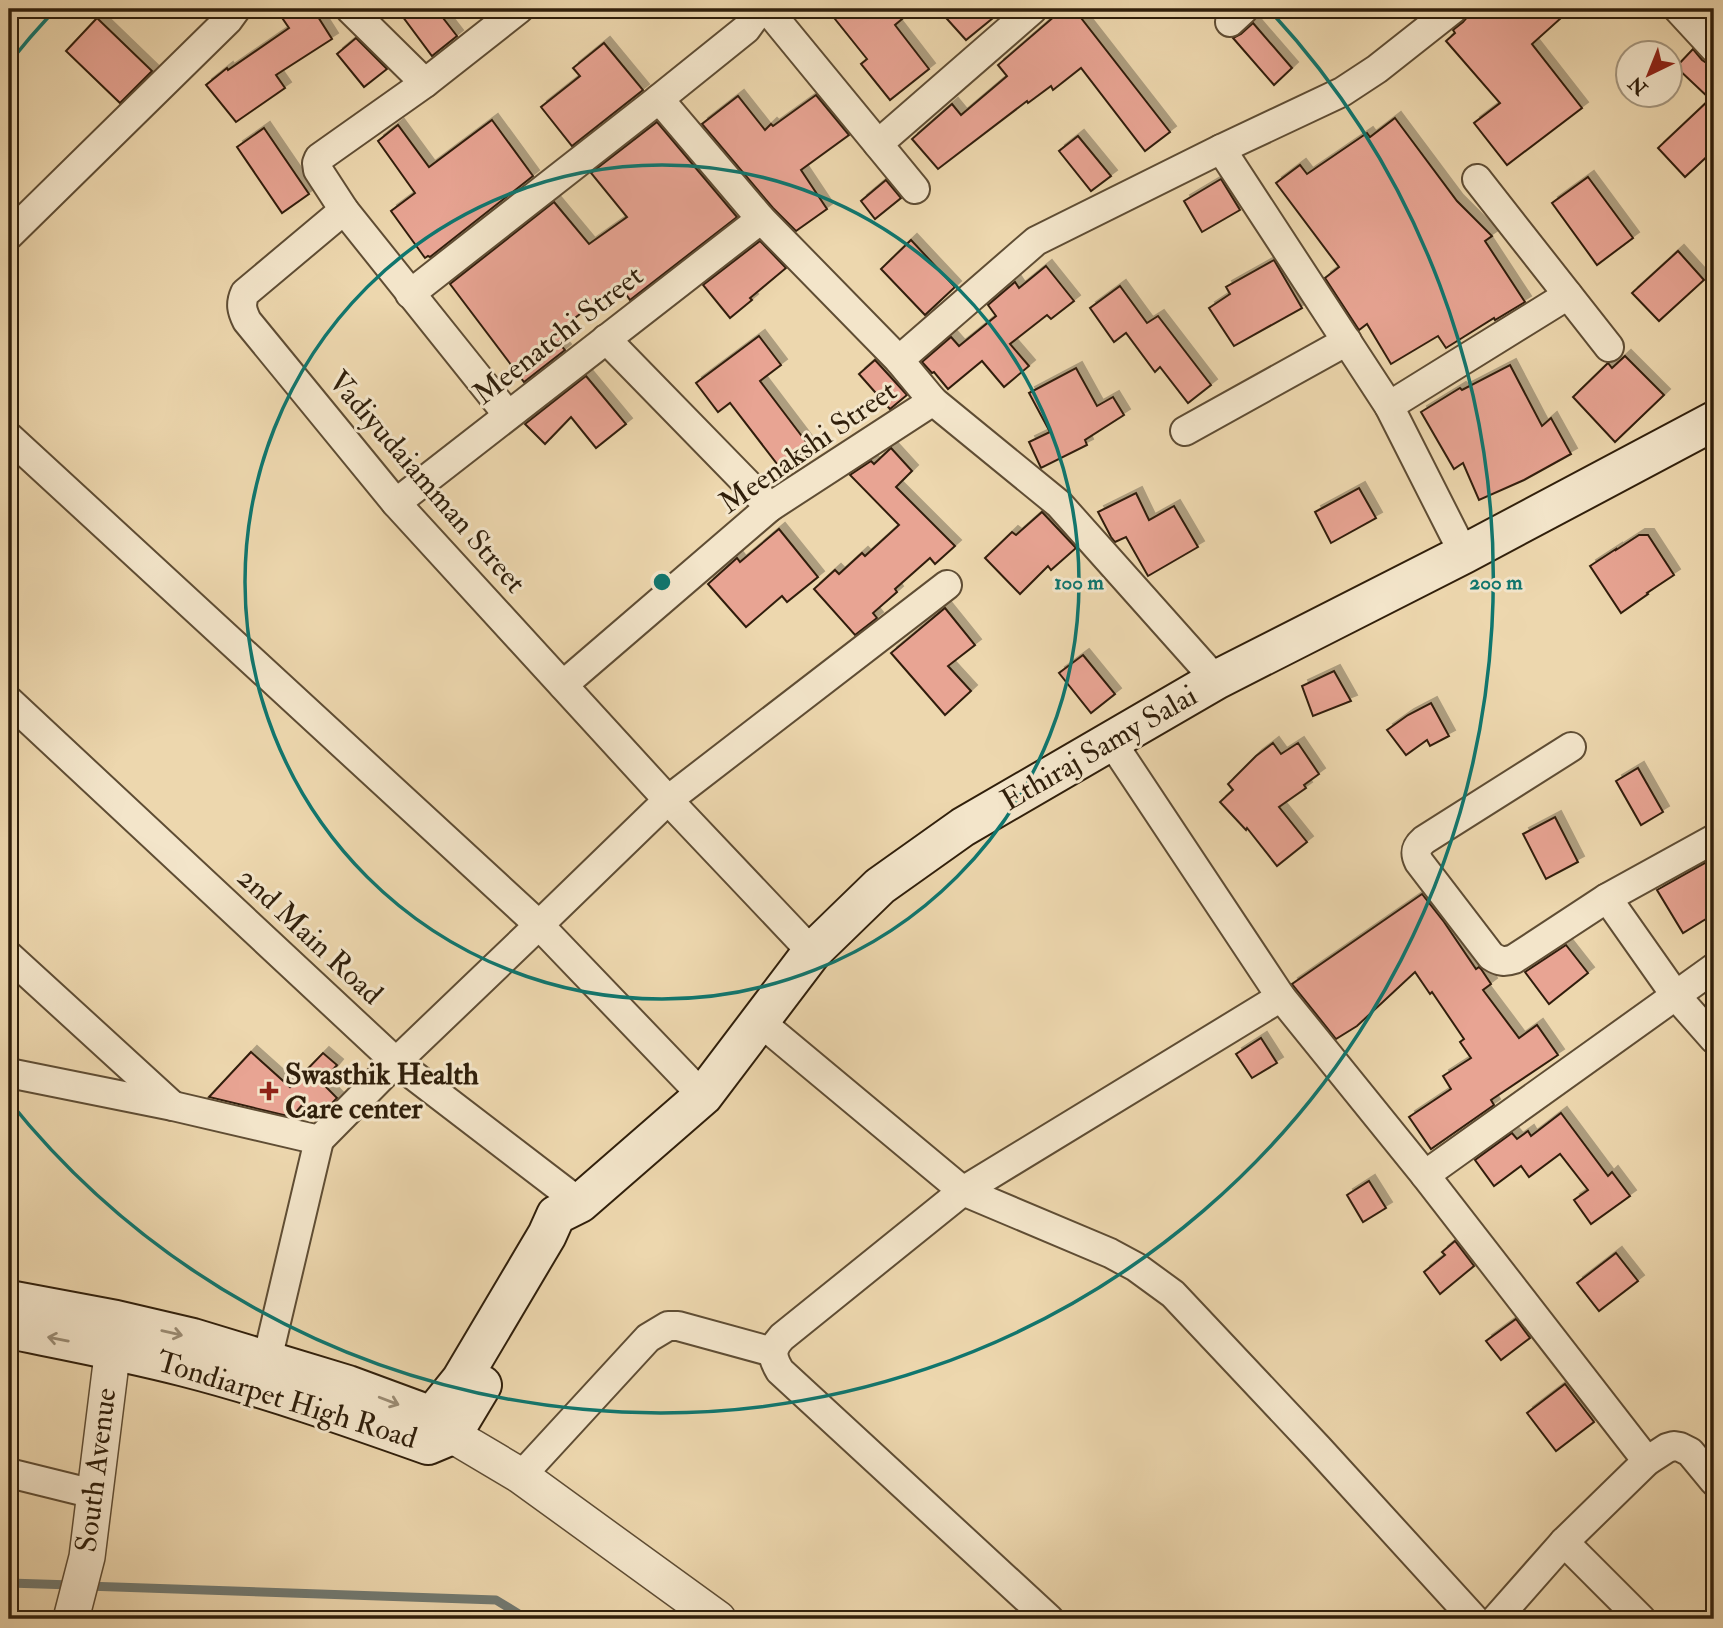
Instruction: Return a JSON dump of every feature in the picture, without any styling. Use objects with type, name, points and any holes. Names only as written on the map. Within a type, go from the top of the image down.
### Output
[{"type":"main road","name":"Ethiraj Samy Salai","points":[[442,1425],[461,1380],[547,1235],[556,1215],[580,1203],[704,1096],[812,952],[880,886],[962,827],[1216,680],[1464,554],[1714,421]]},
{"type":"main road","name":"Tondiarpet High Road","points":[[9,1300],[114,1335],[187,1367],[346,1415],[428,1445],[442,1425],[348,1385],[193,1338],[114,1335],[9,1329]]},
{"type":"street","points":[[9,235],[228,20],[236,9]]},
{"type":"street","points":[[350,9],[425,83]]},
{"type":"street","points":[[508,415],[344,210],[318,170],[317,163],[319,158],[425,83],[519,9]]},
{"type":"street","points":[[410,293],[746,29],[754,18],[755,9]]},
{"type":"street","points":[[767,9],[915,189]]},
{"type":"street","points":[[899,360],[1036,241],[1342,92],[1377,69],[1453,9]]},
{"type":"street","points":[[878,144],[1032,10]]},
{"type":"street","points":[[1684,11],[1714,48]]},
{"type":"street","points":[[659,99],[761,219],[899,360],[933,401],[1059,504],[1216,680]]},
{"type":"street","points":[[1222,149],[1389,406],[1464,554]]},
{"type":"street","points":[[1477,179],[1609,347]]},
{"type":"street","name":"Vadiyudaiamman Street","points":[[344,210],[245,293],[242,302],[247,321],[396,503],[668,800],[812,952]]},
{"type":"street","name":"Meenatchi Street","points":[[396,503],[761,219]]},
{"type":"street","points":[[1389,406],[1568,295]]},
{"type":"street","points":[[606,339],[770,507]]},
{"type":"street","points":[[1185,430],[1347,341]]},
{"type":"street","name":"Meenakshi Street","points":[[562,685],[770,507],[933,401]]},
{"type":"street","points":[[9,437],[539,925],[704,1096]]},
{"type":"street","points":[[267,1360],[319,1140],[396,1062],[668,800],[947,585]]},
{"type":"street","name":"2nd Main Road","points":[[9,701],[396,1062],[580,1203]]},
{"type":"street","points":[[1111,741],[1281,997],[1425,1175],[1647,1461]]},
{"type":"street","points":[[1571,747],[1424,839],[1416,849],[1419,862],[1491,956],[1498,961],[1514,958],[1607,898],[1714,839]]},
{"type":"street","points":[[1607,898],[1676,996],[1714,1039]]},
{"type":"street","points":[[9,956],[173,1107]]},
{"type":"street","points":[[1425,1175],[1714,968]]},
{"type":"street","points":[[1049,1619],[780,1371],[775,1363],[775,1345],[962,1191],[1281,997]]},
{"type":"street","points":[[759,1021],[962,1191],[1110,1253],[1136,1267],[1173,1294],[1474,1619]]},
{"type":"street","points":[[9,1073],[319,1140]]},
{"type":"street","points":[[521,1476],[649,1338],[668,1326],[678,1326],[773,1352]]},
{"type":"street","name":"South Avenue","points":[[71,1619],[87,1557],[114,1335]]},
{"type":"street","name":"Tondiarpet High Road","points":[[442,1425],[521,1476],[718,1619]]},
{"type":"street","points":[[1496,1619],[1564,1542],[1647,1461],[1667,1448],[1680,1447],[1690,1452],[1714,1481]]},
{"type":"street","points":[[9,1473],[94,1494]]},
{"type":"street","points":[[1564,1542],[1641,1619]]},
{"type":"building","points":[[276,9],[313,9],[332,39],[276,75],[285,88],[236,122],[206,85],[227,68],[228,70],[289,28]]},
{"type":"building","points":[[397,9],[436,9],[457,36],[432,56]]},
{"type":"building","points":[[827,9],[914,9],[895,25],[929,69],[890,100],[861,64],[867,59]]},
{"type":"building","points":[[938,9],[1004,9],[966,40]]},
{"type":"building","points":[[1063,9],[1074,9],[1170,132],[1145,151],[1081,68],[1053,90],[1051,86],[1028,103],[1027,101],[938,169],[912,139],[952,104],[961,115],[1007,76],[998,65]]},
{"type":"building","points":[[1469,9],[1571,9],[1532,44],[1582,108],[1507,165],[1474,123],[1500,103],[1446,41],[1468,16]]},
{"type":"building","points":[[97,18],[152,71],[120,103],[66,51]]},
{"type":"building","points":[[1253,23],[1292,68],[1274,85],[1233,38]]},
{"type":"building","points":[[356,38],[387,69],[364,87],[337,54]]},
{"type":"building","points":[[604,43],[643,90],[572,146],[541,107],[580,76],[573,68]]},
{"type":"building","points":[[1693,49],[1702,60],[1714,64],[1714,150],[1685,177],[1658,148],[1710,99],[1684,75],[1684,59]]},
{"type":"building","points":[[816,95],[849,135],[801,170],[827,209],[796,231],[702,124],[738,96],[765,130]]},
{"type":"building","points":[[1395,118],[1457,201],[1492,236],[1485,241],[1525,302],[1446,348],[1438,336],[1391,364],[1367,324],[1359,330],[1325,278],[1339,267],[1276,183],[1300,165],[1307,174],[1367,133],[1370,137]]},
{"type":"building","points":[[492,120],[533,176],[430,257],[425,258],[391,211],[415,193],[378,141],[398,125],[429,167]]},
{"type":"building","points":[[657,122],[737,217],[630,300],[619,284],[558,331],[563,339],[558,342],[565,350],[524,382],[450,284],[554,202],[589,244],[627,217],[591,173]]},
{"type":"building","points":[[264,128],[309,194],[282,213],[237,147]]},
{"type":"building","points":[[1078,136],[1111,176],[1091,191],[1059,151]]},
{"type":"building","points":[[1588,177],[1633,238],[1597,265],[1552,203]]},
{"type":"building","points":[[1221,179],[1240,210],[1202,232],[1184,201]]},
{"type":"building","points":[[886,180],[901,198],[875,219],[861,201]]},
{"type":"building","points":[[911,240],[955,287],[925,315],[881,269]]},
{"type":"building","points":[[760,241],[786,268],[730,318],[703,285]]},
{"type":"building","points":[[1678,251],[1704,280],[1659,321],[1632,293]]},
{"type":"building","points":[[1274,260],[1302,308],[1234,346],[1209,308],[1230,294],[1226,287]]},
{"type":"building","points":[[1046,266],[1074,301],[1051,319],[1047,315],[1010,344],[1029,366],[1004,387],[982,361],[948,389],[922,362],[951,337],[959,346],[996,316],[988,305],[1015,282],[1019,288]]},
{"type":"building","points":[[1120,286],[1147,323],[1158,316],[1211,385],[1188,403],[1160,367],[1155,372],[1126,333],[1114,342],[1090,308]]},
{"type":"building","points":[[759,336],[781,365],[760,381],[810,447],[781,469],[730,403],[718,412],[696,383]]},
{"type":"building","points":[[1625,356],[1664,395],[1615,442],[1573,397],[1608,363],[1612,368]]},
{"type":"building","points":[[875,360],[907,395],[890,409],[859,374]]},
{"type":"building","points":[[1510,365],[1542,426],[1551,418],[1571,454],[1524,480],[1479,500],[1463,463],[1454,469],[1421,412],[1460,388],[1462,390]]},
{"type":"building","points":[[1076,368],[1097,406],[1113,397],[1124,415],[1085,440],[1087,445],[1041,468],[1029,442],[1050,432],[1029,393]]},
{"type":"building","points":[[586,376],[626,424],[596,448],[571,417],[545,444],[525,424]]},
{"type":"building","points":[[891,448],[912,471],[896,487],[955,546],[935,564],[930,558],[895,589],[897,592],[873,613],[877,618],[855,635],[814,589],[835,570],[839,574],[862,553],[865,556],[899,525],[850,475],[871,461],[874,464]]},
{"type":"building","points":[[1359,488],[1376,518],[1331,543],[1315,512]]},
{"type":"building","points":[[1136,493],[1149,520],[1174,506],[1198,547],[1148,576],[1126,537],[1115,542],[1098,512]]},
{"type":"building","points":[[1042,512],[1076,548],[1051,570],[1048,566],[1020,594],[985,558],[1012,532],[1016,535]]},
{"type":"building","points":[[779,529],[818,577],[787,602],[782,596],[746,627],[708,584],[737,558],[740,562]]},
{"type":"building","points":[[1639,535],[1648,535],[1674,575],[1621,613],[1590,566]]},
{"type":"building","points":[[945,608],[975,645],[948,666],[971,691],[945,715],[891,653]]},
{"type":"building","points":[[1083,655],[1115,694],[1091,713],[1059,673]]},
{"type":"building","points":[[1334,671],[1351,701],[1313,716],[1302,686]]},
{"type":"building","points":[[1431,703],[1449,736],[1430,746],[1427,740],[1406,755],[1387,730]]},
{"type":"building","points":[[1273,743],[1281,754],[1298,743],[1319,774],[1304,785],[1306,788],[1279,807],[1307,842],[1277,866],[1247,828],[1246,830],[1220,802],[1233,790],[1228,784]]},
{"type":"building","points":[[1638,768],[1663,812],[1641,825],[1616,781]]},
{"type":"building","points":[[1555,817],[1578,862],[1546,879],[1523,834]]},
{"type":"building","points":[[1714,858],[1714,914],[1683,933],[1657,890]]},
{"type":"building","points":[[1422,894],[1476,969],[1481,969],[1491,984],[1483,990],[1519,1038],[1537,1025],[1558,1055],[1491,1100],[1494,1105],[1431,1149],[1409,1117],[1451,1089],[1443,1076],[1471,1058],[1460,1042],[1464,1039],[1432,992],[1430,994],[1415,972],[1357,1026],[1336,1039],[1292,984]]},
{"type":"building","points":[[1566,945],[1588,973],[1549,1004],[1525,972]]},
{"type":"building","points":[[1261,1038],[1277,1063],[1252,1078],[1236,1054]]},
{"type":"building","points":[[251,1052],[290,1087],[323,1053],[337,1065],[322,1083],[337,1098],[317,1119],[302,1105],[292,1117],[209,1097]]},
{"type":"building","points":[[1561,1113],[1608,1176],[1612,1172],[1630,1196],[1591,1224],[1574,1200],[1588,1190],[1560,1154],[1529,1177],[1521,1166],[1494,1186],[1475,1160],[1512,1133],[1517,1139],[1528,1131],[1531,1136]]},
{"type":"building","points":[[1369,1181],[1386,1208],[1363,1222],[1347,1195]]},
{"type":"building","points":[[1455,1241],[1474,1266],[1440,1294],[1424,1272],[1445,1255],[1442,1252]]},
{"type":"building","points":[[1616,1253],[1638,1281],[1599,1311],[1577,1283]]},
{"type":"building","points":[[1516,1319],[1530,1338],[1501,1360],[1486,1341]]},
{"type":"building","points":[[1565,1384],[1594,1422],[1556,1451],[1527,1413]]},
{"type":"waterway","points":[[9,1583],[72,1585]]},
{"type":"waterway","points":[[86,1586],[496,1600],[527,1619]]},
{"type":"place","name":"Swasthik Health Care center","points":[[269,1091]]}]
